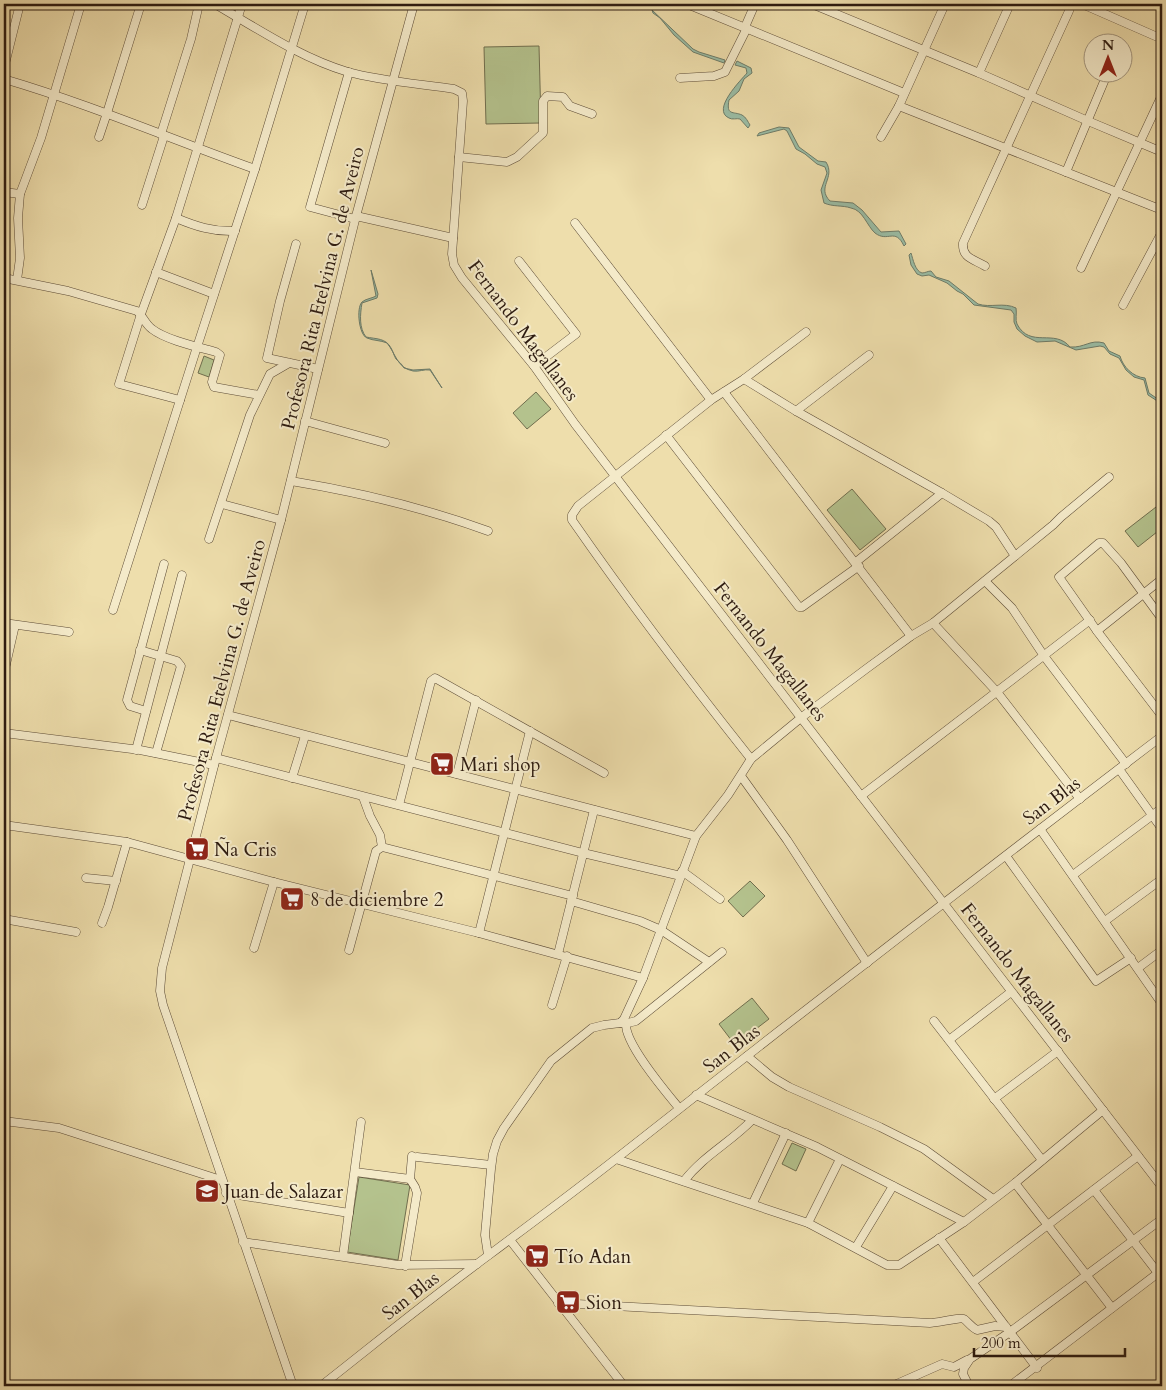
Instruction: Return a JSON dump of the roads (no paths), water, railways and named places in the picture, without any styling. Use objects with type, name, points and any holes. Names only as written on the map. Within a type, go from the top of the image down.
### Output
[{"type":"street","points":[[4,68],[20,4]]},
{"type":"street","points":[[17,280],[20,258],[18,218],[20,194],[41,138],[82,4]]},
{"type":"street","points":[[99,137],[108,114],[141,4]]},
{"type":"street","points":[[142,205],[191,39],[199,4]]},
{"type":"street","points":[[215,4],[293,48],[322,62],[349,72],[392,80]]},
{"type":"street","points":[[180,400],[119,384],[141,314],[176,218],[242,4]]},
{"type":"street","points":[[113,610],[255,169],[305,4]]},
{"type":"street","name":"Profesora Rita Etelvina G. de Aveiro","points":[[293,1386],[163,1005],[160,991],[162,968],[215,761],[281,520],[356,217],[414,4]]},
{"type":"street","points":[[687,4],[904,93]]},
{"type":"street","points":[[680,78],[714,76],[725,72],[755,4]]},
{"type":"street","points":[[816,4],[1162,152]]},
{"type":"street","points":[[881,137],[899,106],[946,4]]},
{"type":"street","points":[[979,73],[1010,4]]},
{"type":"street","points":[[1082,4],[1162,39]]},
{"type":"street","points":[[984,266],[964,254],[963,243],[1068,11]]},
{"type":"street","points":[[349,72],[310,207],[453,238]]},
{"type":"street","points":[[4,79],[55,94],[255,169]]},
{"type":"street","name":"Fernando Magallanes","points":[[392,80],[459,90],[462,94],[452,254],[454,265],[462,278],[534,366],[575,424],[1162,1187]]},
{"type":"street","points":[[1066,172],[1104,82]]},
{"type":"street","points":[[1081,268],[1162,95]]},
{"type":"street","points":[[459,157],[501,162],[511,161],[517,157],[543,133],[544,101],[548,96],[563,97],[570,106],[592,114]]},
{"type":"street","points":[[899,106],[1117,194],[1162,210]]},
{"type":"street","points":[[4,192],[20,194]]},
{"type":"street","points":[[176,218],[201,228],[223,232],[235,231]]},
{"type":"street","points":[[575,223],[711,400]]},
{"type":"street","points":[[1123,305],[1162,232]]},
{"type":"street","points":[[296,244],[267,358],[318,369]]},
{"type":"street","points":[[519,261],[576,334],[534,366]]},
{"type":"street","points":[[156,272],[214,294]]},
{"type":"street","points":[[4,278],[68,291],[132,309],[141,314],[146,324],[152,330],[220,355],[212,382],[214,387],[258,395]]},
{"type":"street","points":[[751,759],[654,635],[572,520],[572,515],[578,506],[666,435],[711,400],[744,379],[806,332]]},
{"type":"street","points":[[796,411],[869,355]]},
{"type":"street","points":[[209,539],[258,395],[270,374],[289,363]]},
{"type":"street","points":[[744,379],[796,411],[989,521],[996,527],[1015,556]]},
{"type":"street","points":[[724,392],[912,636]]},
{"type":"street","points":[[305,421],[385,443]]},
{"type":"street","points":[[666,435],[799,607],[802,608],[942,493]]},
{"type":"street","points":[[623,1023],[643,978],[696,836],[741,776],[751,759],[802,717],[912,636],[933,623],[1109,477]]},
{"type":"street","points":[[291,481],[332,488],[451,517],[488,530]]},
{"type":"street","points":[[222,504],[281,520]]},
{"type":"street","points":[[1162,619],[1106,545],[1100,543],[1060,577],[1097,631],[1162,716]]},
{"type":"street","points":[[146,711],[130,706],[127,700],[164,564]]},
{"type":"street","points":[[136,750],[182,575]]},
{"type":"street","points":[[1097,631],[1162,579]]},
{"type":"street","points":[[985,581],[1012,608],[1123,767],[1162,829]]},
{"type":"street","points":[[861,796],[1090,620]]},
{"type":"street","points":[[4,623],[69,632]]},
{"type":"street","points":[[933,623],[997,692],[1080,799]]},
{"type":"street","points":[[4,673],[15,625]]},
{"type":"street","points":[[140,650],[176,661],[181,666],[156,753]]},
{"type":"street","points":[[400,805],[432,678],[476,700],[604,772]]},
{"type":"street","points":[[457,774],[476,700]]},
{"type":"street","points":[[228,715],[696,836]]},
{"type":"street","points":[[479,933],[530,731]]},
{"type":"street","points":[[4,733],[215,761],[292,778],[583,852],[682,874],[720,899]]},
{"type":"street","points":[[292,778],[305,736]]},
{"type":"street","name":"San Blas","points":[[321,1386],[1040,829],[1162,737]]},
{"type":"street","points":[[741,776],[787,840],[867,963]]},
{"type":"street","points":[[363,797],[370,816],[380,834],[382,848]]},
{"type":"street","points":[[1073,876],[1162,808]]},
{"type":"street","points":[[558,954],[594,810]]},
{"type":"street","points":[[4,825],[127,842],[274,882],[479,933],[643,978]]},
{"type":"street","points":[[1040,829],[1160,1001]]},
{"type":"street","points":[[102,923],[127,842]]},
{"type":"street","points":[[349,950],[376,851],[382,848],[494,875],[640,920],[661,930],[709,962]]},
{"type":"street","points":[[1006,856],[1096,981],[1131,958]]},
{"type":"street","points":[[86,878],[116,882]]},
{"type":"street","points":[[1105,921],[1162,879]]},
{"type":"street","points":[[254,948],[274,882]]},
{"type":"street","points":[[4,919],[76,932]]},
{"type":"street","points":[[1138,968],[1162,950]]},
{"type":"street","points":[[488,1256],[486,1228],[491,1165],[497,1141],[504,1128],[551,1062],[592,1028],[604,1024],[636,1021],[722,952]]},
{"type":"street","points":[[552,1004],[566,956]]},
{"type":"street","points":[[949,1040],[1011,992]]},
{"type":"street","points":[[934,1021],[1042,1160]]},
{"type":"street","points":[[623,1023],[638,1054],[679,1108]]},
{"type":"street","points":[[994,1099],[1058,1052]]},
{"type":"street","points":[[747,1056],[772,1077],[789,1087],[880,1127],[924,1149],[993,1199]]},
{"type":"street","points":[[696,1095],[840,1159],[964,1222]]},
{"type":"street","points":[[616,1159],[753,1203],[808,1223],[887,1265],[894,1266],[899,1265],[964,1222],[1015,1183],[1103,1110]]},
{"type":"street","points":[[684,1181],[695,1168],[744,1130],[752,1120]]},
{"type":"street","points":[[4,1122],[59,1128],[222,1180]]},
{"type":"street","points":[[343,1256],[361,1122]]},
{"type":"street","points":[[753,1203],[786,1134]]},
{"type":"street","points":[[405,1266],[417,1193],[410,1179],[415,1156],[491,1165]]},
{"type":"street","points":[[973,1282],[1138,1156]]},
{"type":"street","points":[[808,1223],[840,1159]]},
{"type":"street","points":[[354,1172],[410,1179]]},
{"type":"street","points":[[1015,1183],[1112,1308]]},
{"type":"street","points":[[856,1247],[892,1186]]},
{"type":"street","points":[[1010,1386],[1036,1368],[1160,1271],[1094,1190]]},
{"type":"street","points":[[226,1193],[349,1213]]},
{"type":"street","points":[[892,1386],[942,1364],[956,1367],[970,1359],[1008,1329],[1162,1218]]},
{"type":"street","points":[[939,1238],[1036,1368]]},
{"type":"street","points":[[510,1240],[624,1386]]},
{"type":"street","points":[[243,1242],[405,1266],[477,1264]]},
{"type":"street","points":[[558,1303],[930,1323],[944,1322],[960,1317],[976,1330],[995,1326],[1008,1329]]},
{"type":"street","points":[[968,1386],[964,1371],[970,1359]]},
{"type":"place","name":"Mari shop","points":[[442,764]]},
{"type":"place","name":"Ña Cris","points":[[197,849]]},
{"type":"place","name":"8 de diciembre 2","points":[[292,899]]},
{"type":"place","name":"Juan de Salazar","points":[[207,1191]]},
{"type":"place","name":"Tío Adan","points":[[537,1256]]},
{"type":"place","name":"Sion","points":[[568,1302]]}]
